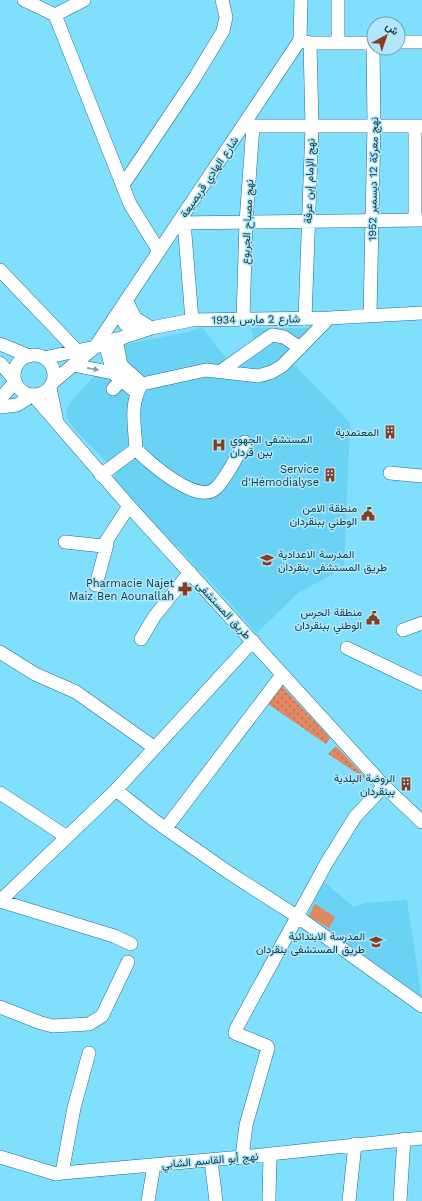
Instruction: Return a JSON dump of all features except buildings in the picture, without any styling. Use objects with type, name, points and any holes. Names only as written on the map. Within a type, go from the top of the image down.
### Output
[{"type":"street","points":[[24,0],[54,16],[130,204],[159,251]]},
{"type":"street","points":[[54,16],[84,0]]},
{"type":"street","points":[[123,185],[194,79],[223,31],[226,17],[222,0]]},
{"type":"street","points":[[301,0],[305,42],[366,43]]},
{"type":"street","points":[[338,0],[338,42]]},
{"type":"street","name":"نهج الإمام إبن عرفة","points":[[305,42],[312,126],[305,319]]},
{"type":"street","name":"شارع الهادي قريصيعة","points":[[105,343],[123,306],[159,251],[181,223],[305,42]]},
{"type":"street","points":[[406,42],[422,42]]},
{"type":"street","name":"نهج معركة 12 ديسمبر 1952","points":[[370,315],[374,56]]},
{"type":"street","points":[[192,320],[181,223],[308,220],[419,220],[419,126],[248,126]]},
{"type":"street","name":"نهج مصباح الجربوع","points":[[243,319],[248,126]]},
{"type":"street","points":[[0,270],[77,357],[116,381],[139,388],[206,370],[221,371],[237,375],[258,376],[272,372],[282,366],[329,318]]},
{"type":"street","points":[[123,306],[129,310],[142,324],[151,328]]},
{"type":"street","points":[[123,306],[125,324],[137,332]]},
{"type":"street","name":"شارع 2 مارس 1934","points":[[105,343],[151,328],[192,320],[305,319],[370,315],[422,314]]},
{"type":"street","points":[[221,371],[272,336],[284,337],[300,348]]},
{"type":"street","points":[[0,363],[15,381],[19,389],[33,395],[39,395],[51,385],[77,357],[105,343]]},
{"type":"street","points":[[105,343],[116,381]]},
{"type":"street","points":[[105,343],[120,365],[139,388]]},
{"type":"street","points":[[0,344],[29,356],[44,358],[77,357]]},
{"type":"street","points":[[0,399],[15,381],[16,367],[24,358],[29,356]]},
{"type":"street","points":[[44,358],[53,368],[51,385],[57,424]]},
{"type":"street","points":[[139,388],[134,400],[136,449],[153,465],[192,490],[201,493],[208,493],[215,489],[221,482],[245,442]]},
{"type":"street","points":[[0,407],[17,405],[33,395]]},
{"type":"street","name":"طريق المستشفى","points":[[33,395],[101,475],[253,641],[282,675],[388,791],[422,822]]},
{"type":"street","points":[[101,475],[136,449]]},
{"type":"street","points":[[390,474],[422,476]]},
{"type":"street","points":[[96,585],[107,544],[129,506]]},
{"type":"street","points":[[65,542],[100,547],[107,544]]},
{"type":"street","points":[[141,639],[154,617],[190,572]]},
{"type":"street","points":[[402,630],[422,623]]},
{"type":"street","points":[[131,944],[114,936],[0,901],[116,790],[253,641]]},
{"type":"street","points":[[347,648],[422,684]]},
{"type":"street","points":[[0,652],[35,674],[76,692],[155,748]]},
{"type":"street","points":[[166,828],[282,675]]},
{"type":"street","points":[[116,790],[228,872],[298,916],[422,1006]]},
{"type":"street","points":[[242,1157],[246,1125],[268,1048],[267,1046],[235,1033],[236,1029],[327,862],[355,817],[388,791]]},
{"type":"street","name":"طريق المستشفى","points":[[388,791],[422,813]]},
{"type":"street","points":[[0,793],[67,837]]},
{"type":"street","points":[[0,1006],[41,1023],[53,1026],[89,1024],[102,1016],[128,962]]},
{"type":"street","points":[[62,1173],[74,1108],[89,1052]]},
{"type":"street","name":"نهج أبو القاسم الشابي","points":[[0,1157],[56,1174],[242,1157],[422,1138]]},
{"type":"street","points":[[400,1201],[404,1140]]},
{"type":"street","points":[[349,1201],[355,1144]]},
{"type":"street","points":[[269,1199],[270,1154]]},
{"type":"street","points":[[211,1160],[216,1201]]},
{"type":"street","points":[[148,1201],[154,1165]]},
{"type":"shaded area","name":"المستشفى الجهوي ببن قردان","points":[[202,327],[231,365],[256,347],[251,328],[327,328],[293,363],[350,424],[344,568],[298,593],[257,633],[201,571],[200,572],[178,547],[177,548],[112,479],[117,473],[77,432],[66,417],[67,408],[73,399],[123,345],[189,332]]},
{"type":"shaded area","points":[[282,686],[330,738],[326,744],[268,704]]},
{"type":"shaded area","points":[[336,746],[369,781],[328,754]]},
{"type":"shaded area","name":"المدرسة الابتدائية طريق المستشفى بنقردان","points":[[324,882],[354,907],[365,903],[407,900],[422,1000],[306,918]]},
{"type":"shaded area","points":[[315,904],[335,917],[329,928],[309,916]]},
{"type":"place","name":"المعتمدية","points":[[390,432]]},
{"type":"place","name":"المستشفى الجهوي ببن قردان","points":[[219,445]]},
{"type":"place","name":"Service d'Hémodialyse","points":[[330,475]]},
{"type":"place","name":"منطقة الامن الوطني ببنقردان","points":[[368,514]]},
{"type":"place","name":"المدرسة الاعدادية طريق المستشفى بنقردان","points":[[267,560]]},
{"type":"place","name":"Pharmacie Najet Maiz Ben Aounallah","points":[[185,589]]},
{"type":"place","name":"منطقة الحرس الوطني ببنقردان","points":[[373,618]]},
{"type":"place","name":"الروضة البلدية ببنقردان","points":[[406,784]]},
{"type":"place","name":"المدرسة الابتدائية طريق المستشفى بنقردان","points":[[376,942]]}]
